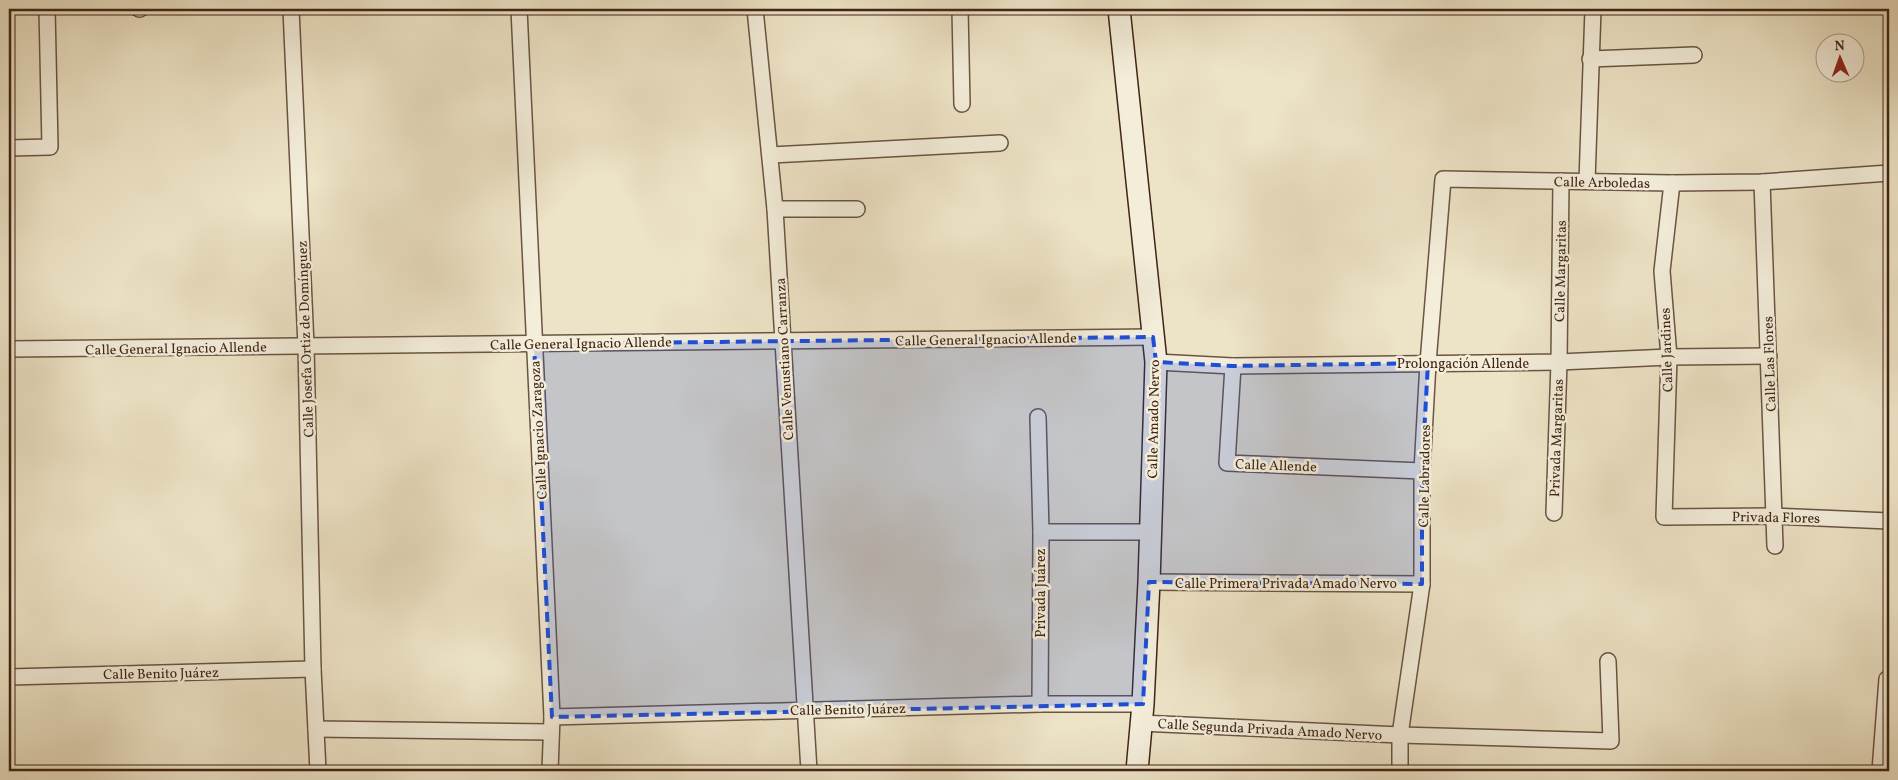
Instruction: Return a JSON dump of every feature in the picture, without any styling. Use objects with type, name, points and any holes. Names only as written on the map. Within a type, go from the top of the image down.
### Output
[{"type":"street","points":[[9,148],[50,147],[47,9]]},
{"type":"street","name":"Calle Josefa Ortiz de Domínguez","points":[[290,9],[306,346],[313,669],[318,771]]},
{"type":"street","name":"Calle Ignacio Zaragoza","points":[[519,9],[551,725],[550,771]]},
{"type":"street","name":"Calle Venustiano Carranza","points":[[755,9],[775,209],[809,771]]},
{"type":"street","points":[[960,9],[962,104]]},
{"type":"street","name":"Calle Amado Nervo","points":[[1119,9],[1156,362],[1149,582],[1137,771]]},
{"type":"street","points":[[1587,181],[1593,9]]},
{"type":"street","points":[[1590,58],[1694,55]]},
{"type":"street","points":[[771,155],[1000,143]]},
{"type":"street","name":"Calle Arboledas","points":[[1443,179],[1672,184],[1762,182],[1889,173]]},
{"type":"street","name":"Calle Labradores","points":[[1400,771],[1400,735],[1422,584],[1422,471],[1428,363],[1443,179]]},
{"type":"street","name":"Calle Margaritas","points":[[1559,362],[1561,181]]},
{"type":"street","name":"Calle Las Flores","points":[[1762,182],[1775,546]]},
{"type":"street","name":"Calle Jardines","points":[[1664,517],[1669,357],[1662,272],[1672,184]]},
{"type":"street","points":[[775,209],[857,208]]},
{"type":"street","name":"Calle General Ignacio Allende","points":[[9,349],[1152,337]]},
{"type":"street","name":"Prolongación Allende","points":[[1156,362],[1233,366],[1559,362],[1669,357],[1769,356]]},
{"type":"street","name":"Privada Margaritas","points":[[1554,514],[1559,362]]},
{"type":"street","name":"Calle Allende","points":[[1233,366],[1227,463],[1422,471]]},
{"type":"street","points":[[1038,417],[1041,532]]},
{"type":"street","name":"Privada Flores","points":[[1664,517],[1774,516],[1889,521]]},
{"type":"street","name":"Privada Juárez","points":[[1040,704],[1041,532],[1151,532]]},
{"type":"street","name":"Calle Primera Privada Amado Nervo","points":[[1149,582],[1422,584]]},
{"type":"street","name":"Calle Segunda Privada Amado Nervo","points":[[1142,714],[1400,735],[1611,741],[1608,661]]},
{"type":"street","name":"Calle Benito Juárez","points":[[9,677],[313,669]]},
{"type":"street","points":[[1880,771],[1887,679]]},
{"type":"street","name":"Calle Benito Juárez","points":[[316,729],[551,725],[805,710],[1040,704],[1142,714]]},
{"type":"highlighted area","points":[[1153,337],[1156,362],[1233,366],[1428,363],[1422,471],[1422,584],[1149,582],[1143,704],[552,717],[534,344]]}]
